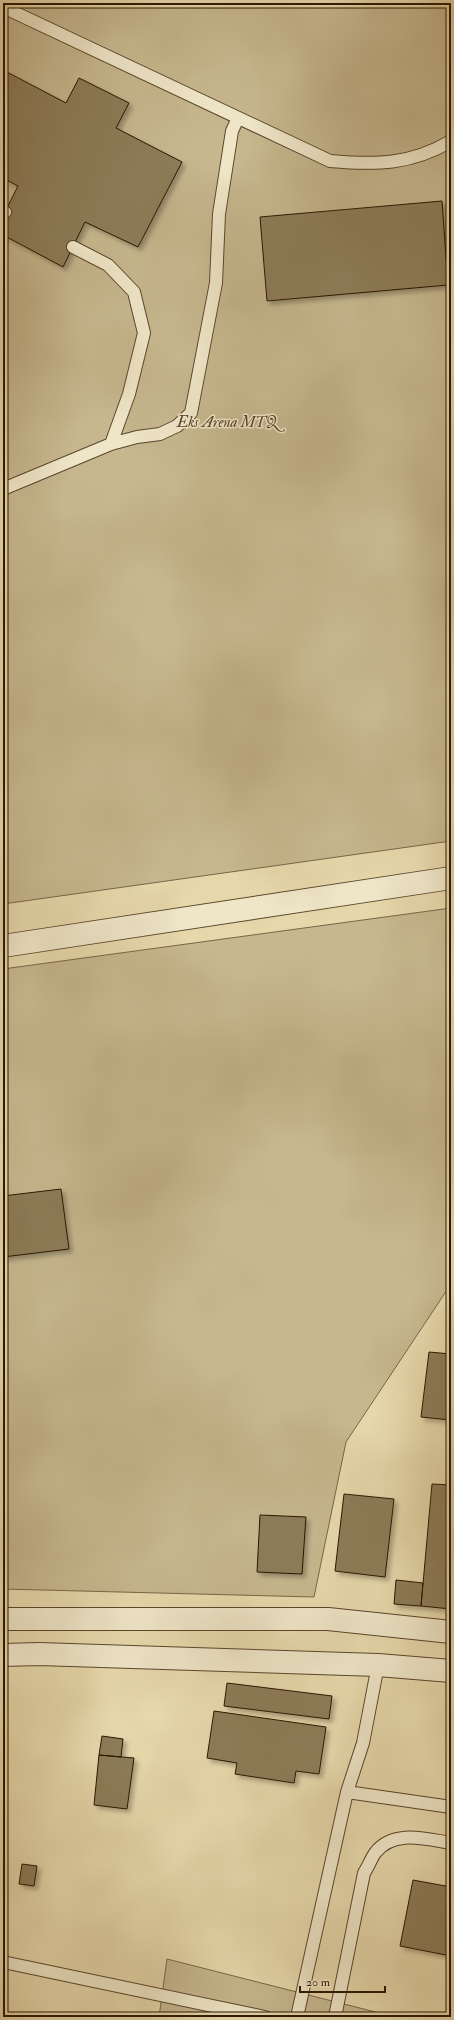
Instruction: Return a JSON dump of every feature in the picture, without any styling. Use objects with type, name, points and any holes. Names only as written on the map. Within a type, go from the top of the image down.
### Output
[{"type":"street","points":[[3,946],[451,878]]},
{"type":"street","points":[[3,1619],[328,1619],[451,1632]]},
{"type":"street","points":[[3,1655],[39,1654],[378,1665],[451,1671]]},
{"type":"lane","points":[[3,7],[330,161],[365,164],[399,162],[436,150],[451,141]]},
{"type":"lane","points":[[3,489],[111,444],[137,437],[160,434],[177,426],[191,413],[216,283],[219,214],[232,131],[238,118]]},
{"type":"lane","points":[[73,247],[108,265],[134,292],[144,333],[129,394],[111,444]]},
{"type":"lane","points":[[297,2017],[347,1792],[363,1743],[378,1665]]},
{"type":"lane","points":[[347,1792],[451,1807]]},
{"type":"lane","points":[[335,2017],[364,1873],[375,1853],[392,1839],[417,1837],[451,1843]]},
{"type":"lane","points":[[3,1962],[265,2017]]},
{"type":"green space","name":"Eks Arena MTQ","points":[[3,3],[451,3],[451,841],[3,904]]},
{"type":"green space","points":[[451,908],[451,1284],[346,1442],[314,1597],[3,1589],[3,969]]},
{"type":"green space","points":[[167,1959],[395,2017],[159,2017]]},
{"type":"building","points":[[3,70],[66,103],[79,78],[129,103],[116,128],[182,162],[138,247],[85,222],[63,267],[3,235],[3,216],[18,186],[3,178]]},
{"type":"building","points":[[442,201],[448,285],[267,301],[260,217]]},
{"type":"building","points":[[61,1189],[69,1249],[3,1257],[3,1196]]},
{"type":"building","points":[[429,1352],[451,1354],[451,1420],[421,1417]]},
{"type":"building","points":[[432,1484],[451,1485],[451,1609],[421,1606]]},
{"type":"building","points":[[344,1494],[394,1499],[385,1577],[335,1571]]},
{"type":"building","points":[[260,1515],[306,1517],[302,1574],[257,1572]]},
{"type":"building","points":[[396,1580],[423,1583],[421,1606],[394,1604]]},
{"type":"building","points":[[227,1683],[332,1696],[329,1719],[224,1706]]},
{"type":"building","points":[[214,1711],[326,1727],[319,1774],[296,1771],[294,1783],[235,1774],[237,1763],[207,1758]]},
{"type":"building","points":[[102,1736],[123,1739],[121,1757],[99,1755]]},
{"type":"building","points":[[99,1755],[134,1758],[127,1809],[94,1805]]},
{"type":"building","points":[[22,1864],[37,1866],[34,1886],[19,1884]]},
{"type":"building","points":[[413,1880],[451,1887],[451,1956],[400,1946]]}]
